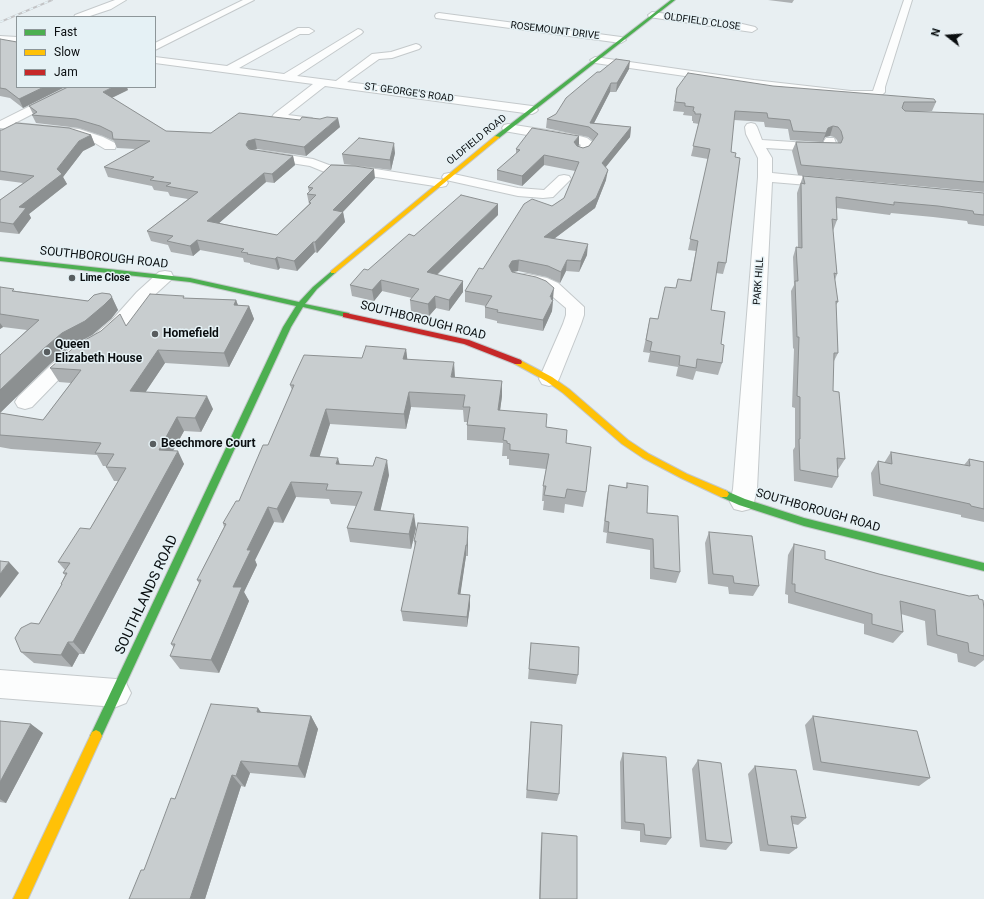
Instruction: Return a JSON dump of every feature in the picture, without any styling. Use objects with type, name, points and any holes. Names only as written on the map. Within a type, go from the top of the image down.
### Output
[{"type":"street","points":[[81,16],[108,7],[122,0]]},
{"type":"street","points":[[156,47],[250,0]]},
{"type":"street","name":"OLDFIELD ROAD","points":[[301,304],[315,288],[335,270],[508,128],[673,0]]},
{"type":"street","points":[[595,60],[754,83],[851,94],[874,94],[879,92],[879,87],[908,0]]},
{"type":"street","name":"ROSEMOUNT DRIVE","points":[[440,16],[621,40]]},
{"type":"street","name":"OLDFIELD CLOSE","points":[[652,16],[752,29]]},
{"type":"street","points":[[480,30],[490,22]]},
{"type":"street","points":[[230,69],[298,31],[309,31]]},
{"type":"street","points":[[287,77],[358,32]]},
{"type":"street","points":[[0,39],[16,40]]},
{"type":"street","points":[[338,84],[376,56],[392,55],[416,47]]},
{"type":"street","name":"ST. GEORGE'S ROAD","points":[[156,60],[532,110]]},
{"type":"street","points":[[322,123],[278,117],[323,82]]},
{"type":"street","points":[[1,124],[75,88]]},
{"type":"street","points":[[1,124],[75,132],[94,138],[110,146]]},
{"type":"street","name":"PARK HILL","points":[[742,502],[745,489],[765,177],[765,158],[752,134],[751,127]]},
{"type":"street","points":[[508,128],[583,141],[589,144],[582,152]]},
{"type":"street","points":[[757,144],[832,148],[830,141]]},
{"type":"street","points":[[257,154],[313,163],[327,169],[357,170],[445,180],[518,192],[548,194],[564,179]]},
{"type":"street","points":[[765,177],[846,184]]},
{"type":"street","name":"SOUTHBOROUGH ROAD","points":[[0,258],[165,276],[301,304],[466,342],[520,363],[549,379],[625,442],[646,456],[684,476],[742,502],[804,522],[984,567]]},
{"type":"street","points":[[25,402],[58,369],[78,352],[100,340],[118,324],[143,296],[165,276]]},
{"type":"street","points":[[518,277],[541,282],[552,287],[575,307],[575,315],[572,324],[549,379]]},
{"type":"street","name":"SOUTHLANDS ROAD","points":[[20,899],[287,327],[301,304]]},
{"type":"street","points":[[0,684],[116,693]]},
{"type":"building","points":[[0,39],[16,42],[16,88],[42,88],[19,99],[6,89],[0,88]]},
{"type":"building","points":[[616,59],[630,61],[617,83],[611,83],[590,123],[631,127],[602,163],[608,170],[596,198],[544,237],[588,244],[581,261],[567,260],[561,272],[548,266],[519,260],[512,261],[509,266],[512,272],[536,277],[546,281],[554,288],[550,297],[552,297],[551,299],[553,300],[543,320],[497,312],[498,310],[485,307],[492,296],[465,291],[479,268],[483,269],[524,204],[532,199],[552,206],[564,198],[579,162],[544,155],[522,176],[497,170],[520,150],[516,149],[532,128],[579,136],[574,142],[577,146],[583,148],[589,146],[598,134],[589,127],[547,119],[556,114],[566,98],[597,72],[600,72]]},
{"type":"building","points":[[688,73],[773,86],[934,99],[936,102],[904,102],[902,108],[905,111],[984,114],[984,182],[801,165],[796,142],[841,143],[843,138],[838,127],[833,126],[828,128],[826,133],[793,131],[790,120],[768,118],[767,113],[735,111],[731,152],[736,153],[735,157],[740,158],[726,263],[718,262],[711,310],[725,312],[721,344],[724,345],[722,363],[697,359],[696,368],[679,365],[680,356],[650,351],[652,342],[646,340],[650,318],[658,319],[665,287],[676,288],[678,279],[691,281],[698,241],[690,239],[710,149],[693,146],[701,114],[695,114],[693,111],[694,107],[685,106],[685,103],[675,102],[677,88]]},
{"type":"building","points":[[66,88],[111,88],[103,92],[166,131],[211,133],[239,113],[300,120],[302,117],[320,119],[327,117],[338,118],[304,147],[255,139],[248,141],[246,145],[249,149],[293,156],[272,174],[264,173],[207,221],[277,235],[311,203],[309,202],[316,195],[307,194],[313,188],[308,187],[331,165],[355,166],[374,169],[333,210],[343,212],[315,242],[313,242],[294,261],[277,257],[275,259],[247,254],[248,253],[241,252],[244,249],[197,240],[190,246],[167,241],[173,236],[147,231],[198,192],[166,186],[171,183],[150,180],[154,177],[104,167],[150,141],[113,139],[112,132],[100,126],[76,119],[32,115],[37,112],[29,106]]},
{"type":"building","points":[[16,123],[69,128],[91,135],[79,141],[57,169],[62,174],[19,207],[26,208],[13,224],[0,222],[0,200],[34,176],[0,171],[0,130]]},
{"type":"building","points":[[359,138],[394,143],[390,160],[342,154]]},
{"type":"building","points":[[803,176],[984,193],[984,215],[974,214],[973,211],[938,206],[894,202],[894,205],[836,197],[837,220],[832,219],[837,274],[834,273],[838,302],[836,301],[838,353],[834,353],[833,391],[839,392],[845,459],[837,458],[838,477],[800,470],[800,397],[797,396],[799,337],[797,337],[795,281],[798,281],[796,247],[802,248],[801,183],[805,184]]},
{"type":"building","points":[[461,195],[498,204],[427,272],[463,281],[449,300],[435,296],[428,304],[410,300],[419,289],[381,280],[372,290],[350,285],[364,269],[368,270],[409,234],[414,236]]},
{"type":"building","points":[[0,287],[14,289],[12,291],[88,301],[94,295],[102,293],[110,294],[112,297],[85,321],[62,333],[0,390],[0,355],[39,320],[0,314]]},
{"type":"building","points":[[150,294],[184,296],[183,298],[236,300],[234,305],[249,306],[224,353],[158,350],[130,391],[207,396],[195,418],[177,417],[159,450],[178,451],[73,642],[68,642],[61,655],[21,652],[15,638],[21,628],[31,623],[39,624],[67,573],[63,573],[70,563],[58,562],[80,528],[90,529],[126,468],[106,467],[114,454],[95,453],[101,443],[0,435],[0,413],[43,420],[81,370],[50,368],[78,344],[101,331],[120,314],[126,326]]},
{"type":"building","points":[[366,346],[406,349],[403,359],[454,362],[451,377],[502,381],[498,410],[547,414],[546,427],[567,430],[566,443],[591,447],[586,492],[567,489],[565,498],[544,495],[546,486],[543,486],[549,454],[510,450],[510,444],[503,440],[505,428],[467,425],[470,407],[463,407],[465,395],[409,392],[404,414],[326,409],[310,456],[338,458],[336,464],[373,466],[376,457],[387,460],[374,510],[414,514],[409,534],[347,528],[362,492],[326,490],[328,484],[291,482],[277,509],[268,507],[247,550],[251,550],[233,587],[242,587],[211,660],[170,656],[175,644],[171,644],[201,580],[197,580],[226,524],[223,523],[236,501],[239,501],[263,445],[268,445],[294,385],[290,385],[304,355],[362,358]]},
{"type":"building","points":[[891,452],[970,466],[969,459],[984,462],[984,509],[971,506],[970,504],[880,484],[878,461],[892,464]]},
{"type":"building","points":[[627,483],[648,486],[647,513],[678,516],[680,572],[654,568],[653,539],[608,532],[609,522],[605,521],[609,485],[627,488]]},
{"type":"building","points":[[418,523],[468,527],[467,545],[458,594],[470,595],[467,617],[401,611],[416,541],[414,541]]},
{"type":"building","points":[[709,532],[752,536],[759,586],[734,583],[733,576],[713,574]]},
{"type":"building","points":[[794,544],[825,551],[825,559],[879,574],[969,596],[978,595],[979,599],[983,600],[984,609],[984,656],[969,652],[968,643],[937,635],[935,610],[900,601],[903,632],[872,624],[872,614],[795,592],[795,584],[792,584]]},
{"type":"building","points":[[0,561],[9,562],[0,574]]},
{"type":"building","points":[[531,643],[579,647],[578,675],[529,669]]},
{"type":"building","points":[[211,704],[258,708],[257,712],[311,716],[298,766],[241,761],[236,776],[232,775],[190,899],[129,899],[141,870],[144,870],[171,798],[175,799]]},
{"type":"building","points":[[813,716],[917,731],[930,778],[821,762]]},
{"type":"building","points":[[0,721],[31,724],[0,782]]},
{"type":"building","points":[[531,722],[562,725],[559,794],[527,790]]},
{"type":"building","points":[[623,753],[666,757],[671,838],[645,835],[644,824],[625,822]]},
{"type":"building","points":[[698,760],[721,763],[732,843],[706,840]]},
{"type":"building","points":[[755,766],[796,770],[806,818],[791,816],[797,848],[768,845]]},
{"type":"building","points":[[542,833],[577,836],[577,899],[540,899]]},
{"type":"railway","points":[[0,22],[52,0]]},
{"type":"traffic: fast","points":[[497,137],[673,0]]},
{"type":"traffic: fast","points":[[0,259],[190,280],[346,315]]},
{"type":"traffic: fast","points":[[96,736],[287,327],[301,304],[315,288],[333,272]]},
{"type":"traffic: fast","points":[[724,494],[742,502],[804,522],[984,567]]},
{"type":"traffic: slow","points":[[333,272],[497,137]]},
{"type":"traffic: slow","points":[[518,362],[549,379],[566,391],[625,442],[646,456],[684,476],[724,494]]},
{"type":"traffic: slow","points":[[20,899],[96,736]]},
{"type":"traffic: jam","points":[[346,315],[466,342],[518,362]]},
{"type":"place","name":"Lime Close","points":[[72,278]]},
{"type":"place","name":"Homefield","points":[[155,334]]},
{"type":"place","name":"Queen Elizabeth House","points":[[47,352]]},
{"type":"place","name":"Beechmore Court","points":[[153,444]]}]
